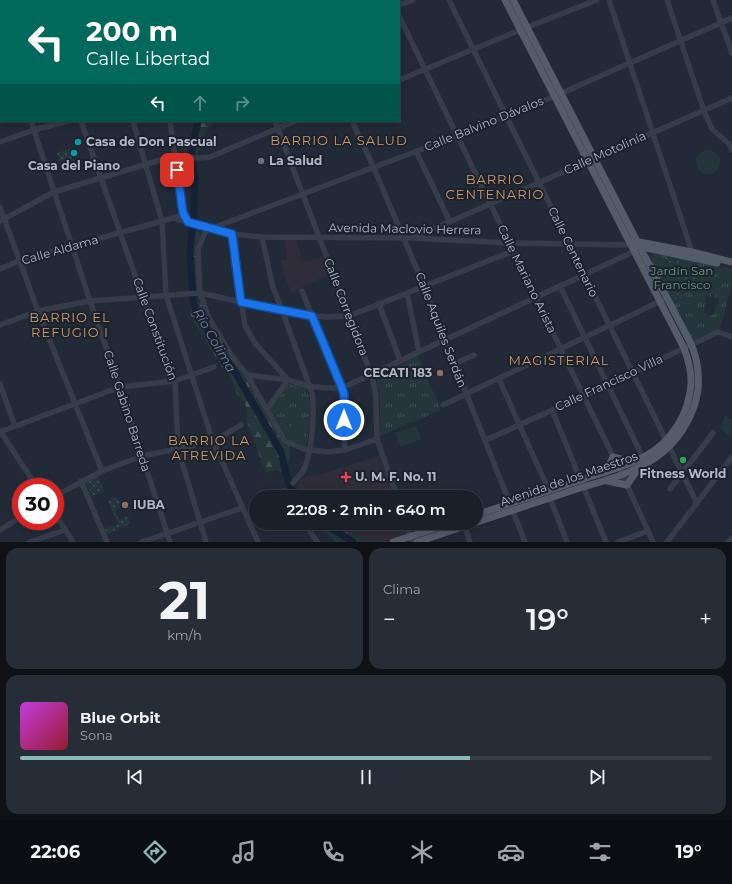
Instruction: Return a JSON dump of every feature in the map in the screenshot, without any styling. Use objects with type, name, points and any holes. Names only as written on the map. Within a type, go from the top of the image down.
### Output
[{"type":"main road","points":[[505,0],[524,29]]},
{"type":"main road","points":[[513,0],[524,29]]},
{"type":"main road","name":"Avenida de los Maestros","points":[[483,521],[550,498],[606,472],[643,458],[668,444],[682,431],[692,414],[698,379],[697,364],[691,344],[633,245],[591,159],[524,29]]},
{"type":"main road","name":"Avenida de los Maestros","points":[[483,512],[549,490],[606,480],[622,475],[638,469],[660,456],[668,444],[680,421],[689,398],[691,383],[690,371],[684,348],[648,263],[633,245]]},
{"type":"main road","name":"Avenida Maclovio Herrera","points":[[633,245],[732,262]]},
{"type":"main road","name":"Avenida Maclovio Herrera","points":[[633,245],[692,255],[732,266]]},
{"type":"main road","points":[[606,472],[613,457],[633,462]]},
{"type":"main road","points":[[606,480],[627,485],[638,469]]},
{"type":"main road","points":[[393,542],[411,539],[434,530]]},
{"type":"main road","name":"Avenida de los Maestros","points":[[417,542],[455,530]]},
{"type":"street","points":[[400,5],[413,0]]},
{"type":"street","name":"Calle Centenario","points":[[449,0],[697,503]]},
{"type":"street","points":[[400,80],[597,0]]},
{"type":"street","points":[[609,0],[692,255]]},
{"type":"street","points":[[667,0],[704,110],[712,128],[729,144],[732,150]]},
{"type":"street","points":[[713,0],[732,53]]},
{"type":"street","name":"Calle Mariano Arista","points":[[400,18],[627,485],[653,542]]},
{"type":"street","name":"Calle Balvino Dávalos","points":[[207,228],[457,136],[558,94],[732,18]]},
{"type":"street","name":"Calle Motolinía","points":[[412,238],[732,98]]},
{"type":"street","name":"Calle Gabino Barreda","points":[[31,122],[170,542]]},
{"type":"street","points":[[0,142],[34,130],[64,122]]},
{"type":"street","name":"Calle Constitución","points":[[82,122],[143,298],[175,382],[178,449],[199,523],[206,542]]},
{"type":"street","points":[[133,122],[162,221],[166,295],[212,439],[258,542]]},
{"type":"street","points":[[170,122],[183,213],[188,222]]},
{"type":"street","name":"Calle Corregidora","points":[[275,122],[371,374],[375,389],[377,439],[395,490]]},
{"type":"street","points":[[2,220],[54,192],[174,156],[200,158],[210,157],[293,122]]},
{"type":"street","name":"Calle Aquiles Serdán","points":[[352,122],[373,166],[424,286],[444,340],[486,440],[525,542]]},
{"type":"street","points":[[416,151],[450,222]]},
{"type":"street","points":[[0,207],[2,220],[20,261],[38,311],[102,471]]},
{"type":"street","points":[[173,218],[183,213]]},
{"type":"street","name":"Avenida Maclovio Herrera","points":[[173,218],[232,234],[262,237],[412,238],[509,243],[633,245]]},
{"type":"street","name":"Calle Aldama","points":[[0,269],[20,261],[173,218]]},
{"type":"street","points":[[207,228],[198,249],[200,293],[209,318],[232,355],[247,375],[285,441],[304,450],[326,452],[345,450],[377,439]]},
{"type":"street","points":[[232,234],[245,326],[255,343],[288,380]]},
{"type":"street","points":[[262,237],[273,288],[282,310],[313,402],[309,450],[303,470],[293,483]]},
{"type":"street","points":[[247,375],[288,380],[308,386],[342,388],[560,286],[584,274],[633,245]]},
{"type":"street","points":[[648,263],[649,256],[656,250]]},
{"type":"street","points":[[0,325],[38,311],[90,301],[200,293],[312,316],[349,316],[513,251]]},
{"type":"street","points":[[560,286],[643,458]]},
{"type":"street","points":[[302,291],[344,394],[345,450]]},
{"type":"street","points":[[407,293],[419,352]]},
{"type":"street","points":[[443,405],[664,300]]},
{"type":"street","points":[[379,304],[400,360]]},
{"type":"street","name":"Calle Francisco Villa","points":[[486,440],[584,396],[606,384],[718,332],[732,337]]},
{"type":"street","points":[[454,364],[474,354]]},
{"type":"street","points":[[31,478],[0,432],[120,387],[175,382],[214,367]]},
{"type":"street","points":[[499,379],[549,490]]},
{"type":"street","points":[[266,409],[288,380]]},
{"type":"street","points":[[0,384],[15,426]]},
{"type":"street","points":[[552,410],[606,542]]},
{"type":"street","points":[[64,491],[102,471],[142,456],[192,446],[224,435],[241,425]]},
{"type":"street","points":[[670,489],[713,433]]},
{"type":"street","points":[[667,542],[732,459]]},
{"type":"street","points":[[81,481],[107,542]]},
{"type":"street","points":[[550,498],[567,542]]},
{"type":"street","points":[[142,542],[242,508]]},
{"type":"street","points":[[0,530],[12,523]]},
{"type":"street","points":[[30,542],[65,530],[73,542]]},
{"type":"street","points":[[309,530],[317,542]]},
{"type":"street","points":[[466,530],[470,542]]},
{"type":"street","points":[[618,542],[648,531]]},
{"type":"street","points":[[728,542],[732,538]]},
{"type":"shaded area","points":[[285,240],[297,240],[302,262],[323,258],[329,274],[291,293],[280,261],[287,259]]},
{"type":"shaded area","name":"U. M. F. No. 11","points":[[379,456],[391,490],[299,490],[297,486],[301,479],[314,474],[316,476]]},
{"type":"shaded area","points":[[342,530],[405,530],[407,535],[385,542],[366,542],[365,540]]},
{"type":"green space","points":[[200,122],[215,122],[208,127],[204,136],[207,139],[206,142],[201,144],[197,155],[194,155],[193,145]]},
{"type":"green space","points":[[69,149],[76,164],[62,169],[57,153]]},
{"type":"green space","points":[[708,150],[716,154],[720,162],[716,170],[708,174],[700,170],[696,162],[700,154]]},
{"type":"green space","points":[[195,229],[201,234],[196,247],[198,290],[194,290],[194,274],[191,258],[193,248],[192,238]]},
{"type":"green space","name":"Jardín San Francisco","points":[[654,252],[732,269],[732,283],[720,328],[693,341],[649,260]],"holes":[[[712,293],[715,294],[715,298],[719,299],[719,305],[716,304],[714,314],[709,316],[704,313],[707,303],[704,302],[707,296],[711,297]]]},
{"type":"green space","points":[[664,257],[682,261],[679,270],[675,275],[663,261]]},
{"type":"green space","points":[[681,272],[698,276],[694,290],[690,291],[677,277]]},
{"type":"green space","points":[[674,279],[687,293],[686,297],[675,299],[668,286]]},
{"type":"green space","points":[[195,300],[201,303],[230,358],[245,378],[284,443],[290,447],[290,458],[284,474],[277,470],[266,473],[247,421],[247,410],[244,401],[237,394],[231,379],[191,316],[190,308]]},
{"type":"green space","points":[[418,356],[441,410],[380,436],[380,394],[376,377],[378,374]]},
{"type":"green space","points":[[288,384],[307,388],[310,404],[310,417],[306,446],[299,446],[288,439],[270,408]]},
{"type":"green space","points":[[725,416],[732,419],[732,438],[720,428]]},
{"type":"green space","points":[[291,422],[304,422],[304,440],[291,440]]},
{"type":"green space","points":[[416,426],[421,439],[401,447],[395,433]]},
{"type":"green space","points":[[98,476],[104,491],[92,496],[86,482]]},
{"type":"green space","points":[[117,497],[121,507],[115,510],[119,520],[128,516],[130,524],[107,534],[105,529],[118,524],[108,501]]},
{"type":"green space","points":[[322,530],[342,530],[365,540],[366,542],[336,542]]},
{"type":"waterway","name":"Río Colima","points":[[198,122],[192,145],[192,165],[195,177],[194,212],[190,251],[193,300],[196,312],[235,372],[281,452],[292,490]]},
{"type":"waterway","name":"Río Colima","points":[[335,530],[353,542]]},
{"type":"place","name":"Casa de Don Pascual","points":[[78,142]]},
{"type":"place","name":"Casa del Piano","points":[[74,153]]},
{"type":"place","name":"La Salud","points":[[261,161]]},
{"type":"place","name":"CECATI 183","points":[[440,373]]},
{"type":"place","name":"Fitness World","points":[[683,460]]},
{"type":"place","name":"U. M. F. No. 11","points":[[346,477]]},
{"type":"place","name":"IUBA","points":[[125,505]]},
{"type":"district","name":"BARRIO LA SALUD","points":[[339,140]]},
{"type":"district","name":"BARRIO CENTENARIO","points":[[495,186]]},
{"type":"district","name":"BARRIO EL REFUGIO I","points":[[70,324]]},
{"type":"district","name":"MAGISTERIAL","points":[[559,360]]},
{"type":"district","name":"BARRIO LA ATREVIDA","points":[[209,448]]},
{"type":"route","points":[[177,170],[183,213],[188,222],[232,234],[241,302],[312,316],[344,394],[344,420]]}]
